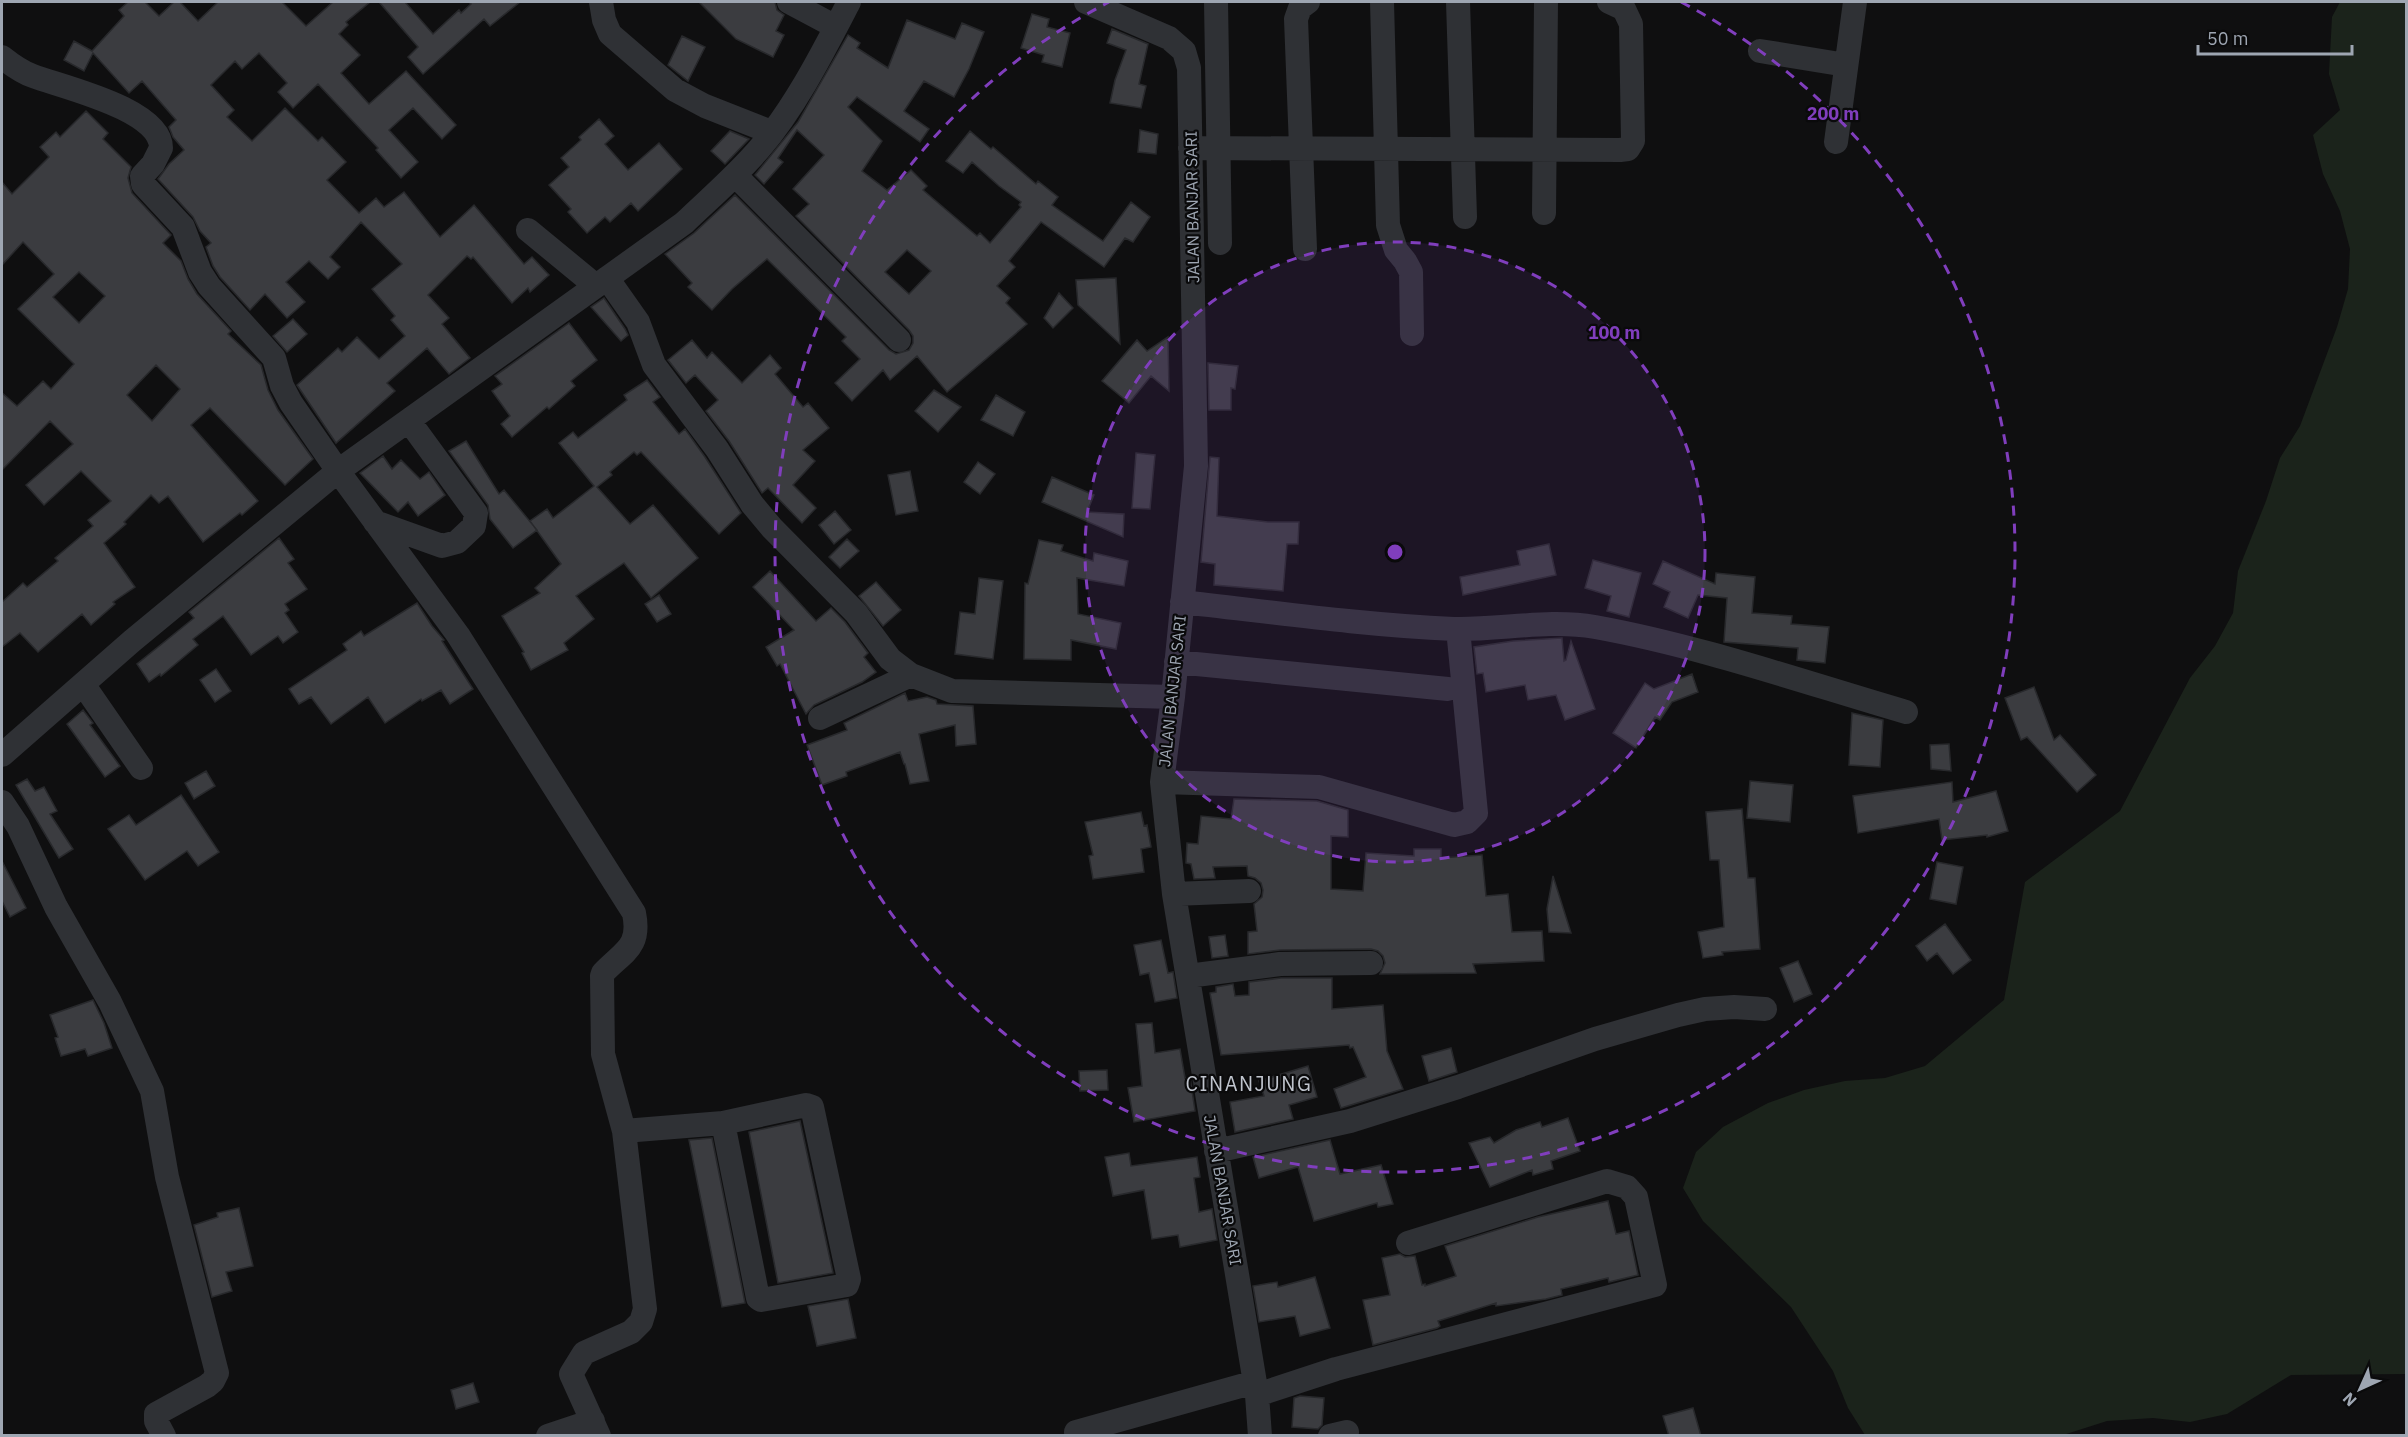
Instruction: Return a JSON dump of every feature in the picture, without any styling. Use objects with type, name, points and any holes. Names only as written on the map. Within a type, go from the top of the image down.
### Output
[{"type":"street","points":[[601,2],[604,20],[610,34],[675,90],[705,106],[771,132]]},
{"type":"street","points":[[789,2],[836,27]]},
{"type":"street","points":[[2,755],[132,641],[338,471],[684,223],[735,175],[771,132],[798,94],[849,2]]},
{"type":"street","name":"JALAN BANJAR SARI","points":[[1086,2],[1169,38],[1184,51],[1189,68],[1196,466],[1173,697],[1162,782],[1174,894],[1256,1388],[1260,1436]]},
{"type":"street","points":[[1216,2],[1220,243]]},
{"type":"street","points":[[1305,249],[1296,19],[1300,8],[1308,2]]},
{"type":"street","points":[[1382,2],[1388,225],[1396,250],[1411,272],[1412,334]]},
{"type":"street","points":[[1458,2],[1465,217]]},
{"type":"street","points":[[1544,213],[1546,2]]},
{"type":"street","points":[[1190,148],[1463,150],[1620,150],[1628,148],[1633,141],[1631,24],[1624,9],[1609,2]]},
{"type":"street","points":[[1836,142],[1855,2]]},
{"type":"street","points":[[1760,51],[1846,65]]},
{"type":"street","points":[[2,57],[33,76],[126,108],[156,134],[161,148],[153,164],[142,176],[143,184],[183,226],[200,272],[209,286],[274,358],[286,395],[338,471],[458,635],[634,912],[637,927],[634,943],[602,976],[603,1054],[624,1131],[645,1309],[642,1322],[631,1332],[584,1353],[571,1374],[596,1428],[548,1436]]},
{"type":"street","points":[[735,175],[899,340]]},
{"type":"street","points":[[528,230],[602,282],[638,322],[654,365],[717,449],[752,504],[772,528],[856,614],[890,660],[911,675],[952,691],[1173,697]]},
{"type":"street","points":[[375,522],[442,546],[457,542],[474,526],[476,513],[408,421]]},
{"type":"street","points":[[1182,602],[1403,626],[1458,629],[1542,624],[1592,627],[1681,646],[1906,712]]},
{"type":"street","points":[[1162,782],[1319,787],[1454,825],[1467,822],[1476,813],[1458,629]]},
{"type":"street","points":[[1176,662],[1448,689]]},
{"type":"street","points":[[820,718],[911,675]]},
{"type":"street","points":[[82,684],[141,768]]},
{"type":"street","points":[[2,802],[18,826],[56,907],[110,1002],[152,1091],[167,1177],[217,1373],[207,1386],[154,1416],[164,1436]]},
{"type":"street","points":[[1174,894],[1249,891]]},
{"type":"street","points":[[1188,976],[1280,964],[1371,963]]},
{"type":"street","points":[[1216,1151],[1350,1121],[1458,1087],[1595,1039],[1678,1015],[1715,1008],[1765,1009]]},
{"type":"street","points":[[624,1131],[723,1123],[806,1105],[812,1107],[849,1279],[848,1285],[761,1300],[758,1298],[723,1123]]},
{"type":"street","points":[[1077,1436],[1076,1432],[1336,1369],[1655,1285],[1636,1197],[1627,1187],[1607,1181],[1408,1243]]},
{"type":"shaded area","points":[[2340,2],[2406,2],[2406,1374],[2291,1375],[2227,1414],[2190,1422],[2153,1418],[2107,1421],[2060,1436],[1865,1435],[1848,1408],[1833,1371],[1791,1307],[1703,1221],[1683,1188],[1696,1152],[1723,1127],[1768,1103],[1804,1090],[1845,1081],[1885,1078],[1925,1066],[2004,1000],[2025,882],[2120,811],[2190,678],[2215,646],[2233,613],[2238,571],[2266,501],[2280,458],[2300,426],[2337,327],[2348,289],[2350,249],[2340,211],[2323,174],[2313,135],[2340,110],[2329,74],[2332,17]]},
{"type":"building","points":[[128,2],[145,2],[159,16],[174,2],[180,2],[198,21],[218,2],[282,2],[306,26],[333,2],[370,2],[346,22],[348,25],[339,34],[360,55],[341,73],[369,104],[406,71],[456,125],[442,139],[413,108],[389,130],[418,162],[401,178],[376,150],[378,148],[318,84],[293,108],[278,92],[287,83],[259,53],[242,69],[235,61],[211,85],[234,110],[227,117],[252,141],[285,108],[318,141],[322,137],[346,162],[327,180],[359,213],[376,198],[384,207],[404,192],[440,237],[474,205],[524,264],[532,257],[549,275],[530,292],[528,288],[512,303],[473,257],[471,259],[467,256],[428,295],[449,318],[442,324],[470,358],[449,374],[427,348],[387,383],[395,391],[336,443],[297,385],[338,348],[342,352],[357,337],[379,359],[405,336],[391,320],[395,316],[372,289],[402,264],[361,222],[330,257],[340,267],[328,279],[309,261],[286,282],[305,302],[287,318],[265,294],[250,310],[213,266],[206,247],[211,243],[200,231],[193,217],[158,179],[169,164],[184,150],[173,137],[169,127],[176,120],[142,81],[129,93],[93,53],[84,71],[64,60],[74,41],[92,51],[124,16],[119,10]]},
{"type":"building","points":[[379,2],[405,2],[433,34],[459,10],[461,13],[471,4],[469,2],[520,2],[490,26],[484,19],[423,74],[408,57],[418,47]]},
{"type":"building","points":[[699,2],[775,2],[777,10],[784,15],[776,31],[784,35],[773,57],[736,39]]},
{"type":"building","points":[[1032,14],[1049,19],[1047,27],[1070,33],[1062,67],[1042,62],[1044,55],[1021,48]]},
{"type":"building","points":[[907,20],[955,39],[962,23],[984,32],[969,69],[954,97],[924,81],[904,111],[929,129],[920,142],[857,97],[848,107],[882,141],[862,171],[887,190],[911,170],[927,186],[923,190],[977,236],[980,233],[990,243],[1021,207],[1019,205],[1021,202],[972,162],[963,173],[946,161],[970,131],[991,149],[993,147],[1036,184],[1038,181],[1058,197],[1052,205],[1103,241],[1131,202],[1150,217],[1133,242],[1125,238],[1104,267],[1041,222],[1009,261],[1015,267],[997,286],[1010,298],[1006,303],[1027,324],[947,392],[917,356],[890,380],[883,370],[852,401],[835,383],[860,359],[842,341],[846,337],[767,259],[712,310],[688,287],[692,283],[665,254],[694,233],[735,195],[889,350],[896,354],[909,350],[913,343],[913,336],[909,330],[796,216],[809,204],[793,189],[824,155],[797,130],[778,158],[783,162],[764,184],[755,175],[798,122],[848,35],[860,43],[857,48],[888,68]],"holes":[[[907,250],[931,271],[909,294],[885,272]]]},
{"type":"building","points":[[1112,29],[1148,44],[1139,84],[1146,86],[1141,108],[1110,103],[1115,80],[1126,50],[1107,43]]},
{"type":"building","points":[[682,36],[705,47],[688,81],[668,65]]},
{"type":"building","points":[[86,111],[108,133],[103,139],[131,167],[128,178],[132,193],[171,235],[163,243],[181,261],[197,294],[231,331],[228,334],[261,365],[268,390],[278,410],[313,459],[285,485],[210,408],[191,425],[258,501],[203,542],[168,496],[159,503],[151,495],[124,522],[126,524],[104,543],[135,587],[113,602],[115,604],[91,625],[82,614],[38,652],[20,633],[2,647],[2,602],[23,583],[27,587],[58,561],[55,558],[93,526],[88,520],[111,501],[81,471],[44,505],[26,485],[73,444],[50,421],[2,470],[2,393],[17,406],[43,381],[51,389],[74,364],[18,309],[54,274],[23,242],[2,265],[2,182],[12,194],[49,157],[40,147],[56,132],[60,137]],"holes":[[[79,272],[105,296],[79,323],[53,297]],[[156,365],[180,389],[152,421],[127,395]]]},
{"type":"building","points":[[599,119],[614,136],[605,144],[628,170],[659,143],[682,169],[638,211],[631,203],[610,222],[605,217],[587,233],[568,212],[571,209],[549,185],[569,167],[561,158]]},
{"type":"building","points":[[1140,130],[1158,134],[1156,154],[1138,152]]},
{"type":"building","points":[[730,131],[749,139],[725,164],[711,151]]},
{"type":"building","points":[[1116,278],[1120,344],[1078,305],[1076,280]]},
{"type":"building","points":[[1059,293],[1073,308],[1053,328],[1044,318]]},
{"type":"building","points":[[604,298],[628,335],[621,341],[591,307]]},
{"type":"building","points":[[293,319],[307,334],[287,352],[273,336]]},
{"type":"building","points":[[569,323],[597,360],[571,381],[575,386],[512,437],[501,424],[510,416],[492,391],[502,384],[495,376]]},
{"type":"building","points":[[1168,337],[1169,391],[1151,376],[1129,403],[1102,381],[1137,340],[1147,351]]},
{"type":"building","points":[[692,340],[707,358],[712,352],[742,383],[770,355],[781,368],[775,374],[803,407],[808,403],[829,428],[803,450],[815,461],[793,485],[816,508],[802,523],[768,488],[762,493],[729,441],[706,411],[718,400],[695,375],[686,383],[668,360]]},
{"type":"building","points":[[1208,363],[1238,366],[1235,389],[1231,388],[1231,410],[1209,410]]},
{"type":"building","points":[[647,380],[660,397],[653,402],[679,434],[685,429],[741,513],[719,534],[641,452],[637,455],[634,452],[610,472],[612,475],[597,487],[630,524],[653,505],[698,558],[651,598],[624,563],[576,596],[594,619],[564,643],[568,650],[531,670],[522,653],[524,652],[502,616],[540,593],[535,588],[561,564],[530,521],[547,509],[553,518],[594,486],[559,443],[573,432],[578,438],[627,400],[624,395]]},
{"type":"building","points":[[934,390],[961,407],[938,432],[915,411]]},
{"type":"building","points":[[996,395],[1025,412],[1013,436],[981,420]]},
{"type":"building","points":[[466,441],[499,494],[504,490],[537,530],[513,548],[490,519],[488,505],[449,451]]},
{"type":"building","points":[[1136,453],[1155,455],[1150,509],[1132,508]]},
{"type":"building","points":[[383,456],[392,469],[401,460],[420,479],[429,472],[445,495],[418,516],[408,502],[398,512],[360,473]]},
{"type":"building","points":[[1210,457],[1219,458],[1217,516],[1268,522],[1299,522],[1298,544],[1287,544],[1283,591],[1214,585],[1215,564],[1201,562]]},
{"type":"building","points":[[978,462],[995,474],[980,494],[964,482]]},
{"type":"building","points":[[910,471],[918,511],[896,515],[888,475]]},
{"type":"building","points":[[1052,477],[1094,495],[1087,512],[1124,514],[1123,537],[1042,502]]},
{"type":"building","points":[[835,511],[851,530],[834,544],[819,525]]},
{"type":"building","points":[[279,538],[294,559],[288,563],[307,589],[285,604],[289,610],[285,613],[298,632],[283,643],[278,636],[251,655],[223,616],[193,639],[198,645],[161,676],[160,674],[149,682],[137,664],[194,618],[189,612]]},
{"type":"building","points":[[847,539],[859,551],[840,568],[829,557]]},
{"type":"building","points":[[1039,540],[1063,545],[1061,551],[1093,561],[1094,553],[1128,561],[1124,586],[1077,578],[1078,614],[1121,623],[1116,649],[1071,640],[1071,660],[1024,659],[1025,583],[1028,584]]},
{"type":"building","points":[[1549,544],[1556,575],[1463,595],[1460,577],[1520,565],[1517,551]]},
{"type":"building","points":[[1593,560],[1641,573],[1629,617],[1607,611],[1611,596],[1585,588]]},
{"type":"building","points":[[1663,561],[1715,584],[1716,573],[1755,577],[1752,613],[1792,616],[1791,624],[1829,627],[1825,663],[1797,660],[1798,648],[1724,642],[1727,598],[1698,595],[1688,618],[1664,607],[1670,592],[1653,584]]},
{"type":"building","points":[[770,571],[816,621],[831,608],[845,622],[868,653],[864,657],[876,672],[862,682],[814,705],[806,714],[780,664],[777,666],[766,647],[794,630],[753,587]]},
{"type":"building","points":[[979,578],[1003,581],[993,659],[955,654],[960,612],[975,614]]},
{"type":"building","points":[[876,582],[901,610],[883,626],[859,596]]},
{"type":"building","points":[[659,595],[671,614],[657,622],[645,604]]},
{"type":"building","points":[[417,603],[444,640],[442,641],[473,689],[450,704],[441,690],[422,701],[421,699],[385,723],[368,697],[331,724],[311,697],[299,704],[289,689],[347,650],[343,644],[361,631],[364,636]]},
{"type":"building","points":[[1562,638],[1564,661],[1571,641],[1595,709],[1565,720],[1556,695],[1528,700],[1525,685],[1486,692],[1483,673],[1477,674],[1474,647],[1513,641]]},
{"type":"building","points":[[216,669],[231,691],[215,702],[200,680]]},
{"type":"building","points":[[1692,674],[1698,692],[1672,702],[1660,720],[1655,717],[1636,748],[1613,733],[1645,683],[1654,689]]},
{"type":"building","points":[[2034,687],[2054,740],[2060,735],[2096,775],[2077,792],[2027,737],[2021,740],[2005,698]]},
{"type":"building","points":[[905,693],[908,701],[927,697],[936,700],[937,704],[973,706],[976,744],[956,746],[955,725],[919,734],[929,781],[910,784],[900,752],[846,772],[847,776],[822,785],[807,745],[847,730],[844,723]]},
{"type":"building","points":[[83,710],[93,723],[90,725],[120,766],[105,777],[67,724]]},
{"type":"building","points":[[1852,713],[1883,720],[1880,767],[1849,765]]},
{"type":"building","points":[[1949,744],[1951,771],[1931,769],[1930,745]]},
{"type":"building","points":[[206,771],[215,786],[194,799],[185,783]]},
{"type":"building","points":[[27,779],[35,791],[44,787],[57,811],[50,814],[73,849],[59,858],[16,785]]},
{"type":"building","points":[[1750,781],[1793,785],[1790,822],[1747,818]]},
{"type":"building","points":[[1952,782],[1953,802],[1996,791],[2008,831],[1987,837],[1987,835],[1942,840],[1939,819],[1858,833],[1853,796]]},
{"type":"building","points":[[181,795],[219,852],[198,866],[187,851],[145,880],[108,829],[129,815],[136,825]]},
{"type":"building","points":[[1234,799],[1317,801],[1348,810],[1348,837],[1331,836],[1331,889],[1363,891],[1366,853],[1414,856],[1414,849],[1441,849],[1441,858],[1482,855],[1486,896],[1508,894],[1512,932],[1542,931],[1544,961],[1473,964],[1476,973],[1380,974],[1385,963],[1383,956],[1371,949],[1280,950],[1248,954],[1248,932],[1257,931],[1254,904],[1262,897],[1261,883],[1248,876],[1247,866],[1213,867],[1215,878],[1194,879],[1191,864],[1186,863],[1187,843],[1198,844],[1201,816],[1231,819]]},
{"type":"building","points":[[1742,809],[1748,878],[1755,878],[1760,949],[1722,952],[1723,955],[1703,958],[1698,932],[1724,927],[1719,860],[1710,860],[1706,812]]},
{"type":"building","points":[[1141,812],[1144,826],[1147,825],[1151,847],[1141,849],[1144,872],[1093,879],[1089,856],[1093,855],[1085,822]]},
{"type":"building","points":[[2,861],[26,908],[10,917],[2,901]]},
{"type":"building","points":[[1937,862],[1963,867],[1956,904],[1930,899]]},
{"type":"building","points":[[1553,876],[1571,933],[1549,932],[1547,909]]},
{"type":"building","points":[[1945,924],[1971,960],[1953,974],[1937,953],[1927,961],[1916,946]]},
{"type":"building","points":[[1225,935],[1228,956],[1212,958],[1209,937]]},
{"type":"building","points":[[1161,940],[1168,973],[1173,972],[1177,998],[1155,1002],[1149,973],[1140,975],[1134,945]]},
{"type":"building","points":[[1798,961],[1812,994],[1794,1002],[1780,968]]},
{"type":"building","points":[[1281,978],[1332,978],[1332,1009],[1383,1005],[1387,1051],[1403,1089],[1341,1108],[1334,1089],[1366,1077],[1353,1047],[1350,1048],[1349,1045],[1221,1055],[1210,993],[1216,992],[1216,987],[1233,984],[1235,996],[1249,995],[1249,982]]},
{"type":"building","points":[[93,1000],[112,1048],[88,1056],[85,1049],[61,1056],[55,1038],[58,1037],[50,1015]]},
{"type":"building","points":[[1152,1023],[1155,1053],[1180,1049],[1185,1078],[1190,1077],[1195,1111],[1134,1122],[1128,1088],[1142,1086],[1136,1024]]},
{"type":"building","points":[[1451,1048],[1457,1072],[1429,1081],[1422,1056]]},
{"type":"building","points":[[1308,1066],[1317,1097],[1289,1105],[1293,1119],[1235,1132],[1230,1102],[1264,1096],[1259,1081]]},
{"type":"building","points":[[1107,1070],[1108,1090],[1080,1091],[1079,1071]]},
{"type":"building","points":[[1568,1118],[1580,1151],[1551,1161],[1553,1169],[1533,1175],[1532,1170],[1490,1187],[1469,1143],[1490,1137],[1494,1143],[1516,1130],[1540,1122],[1542,1127]]},
{"type":"building","points":[[800,1121],[833,1273],[778,1283],[749,1132]]},
{"type":"building","points":[[712,1138],[745,1303],[722,1307],[689,1140]]},
{"type":"building","points":[[1330,1140],[1340,1174],[1381,1165],[1393,1204],[1378,1207],[1377,1203],[1314,1221],[1298,1167],[1259,1178],[1253,1157]]},
{"type":"building","points":[[1129,1153],[1131,1166],[1197,1157],[1200,1177],[1194,1178],[1199,1212],[1212,1209],[1217,1240],[1180,1247],[1178,1235],[1152,1239],[1144,1190],[1113,1196],[1105,1157]]},
{"type":"building","points":[[1608,1201],[1616,1234],[1629,1231],[1638,1275],[1609,1282],[1608,1278],[1561,1289],[1562,1295],[1546,1299],[1496,1306],[1496,1303],[1438,1321],[1440,1326],[1437,1328],[1373,1345],[1363,1300],[1390,1295],[1382,1258],[1400,1254],[1405,1257],[1415,1256],[1422,1285],[1425,1284],[1425,1286],[1456,1276],[1445,1246],[1538,1217]]},
{"type":"building","points":[[239,1208],[253,1266],[226,1272],[232,1291],[212,1297],[194,1225],[218,1217],[217,1213]]},
{"type":"building","points":[[1315,1277],[1330,1328],[1300,1336],[1295,1316],[1259,1322],[1253,1286],[1277,1282],[1278,1287]]},
{"type":"building","points":[[848,1299],[856,1338],[817,1346],[808,1306]]},
{"type":"building","points":[[473,1383],[479,1402],[456,1409],[451,1390]]},
{"type":"building","points":[[1300,1396],[1324,1398],[1322,1425],[1318,1429],[1292,1427],[1294,1398]]},
{"type":"building","points":[[1693,1408],[1701,1436],[1669,1436],[1663,1416]]},
{"type":"district","name":"CINANJUNG","points":[[1249,1083]]}]
